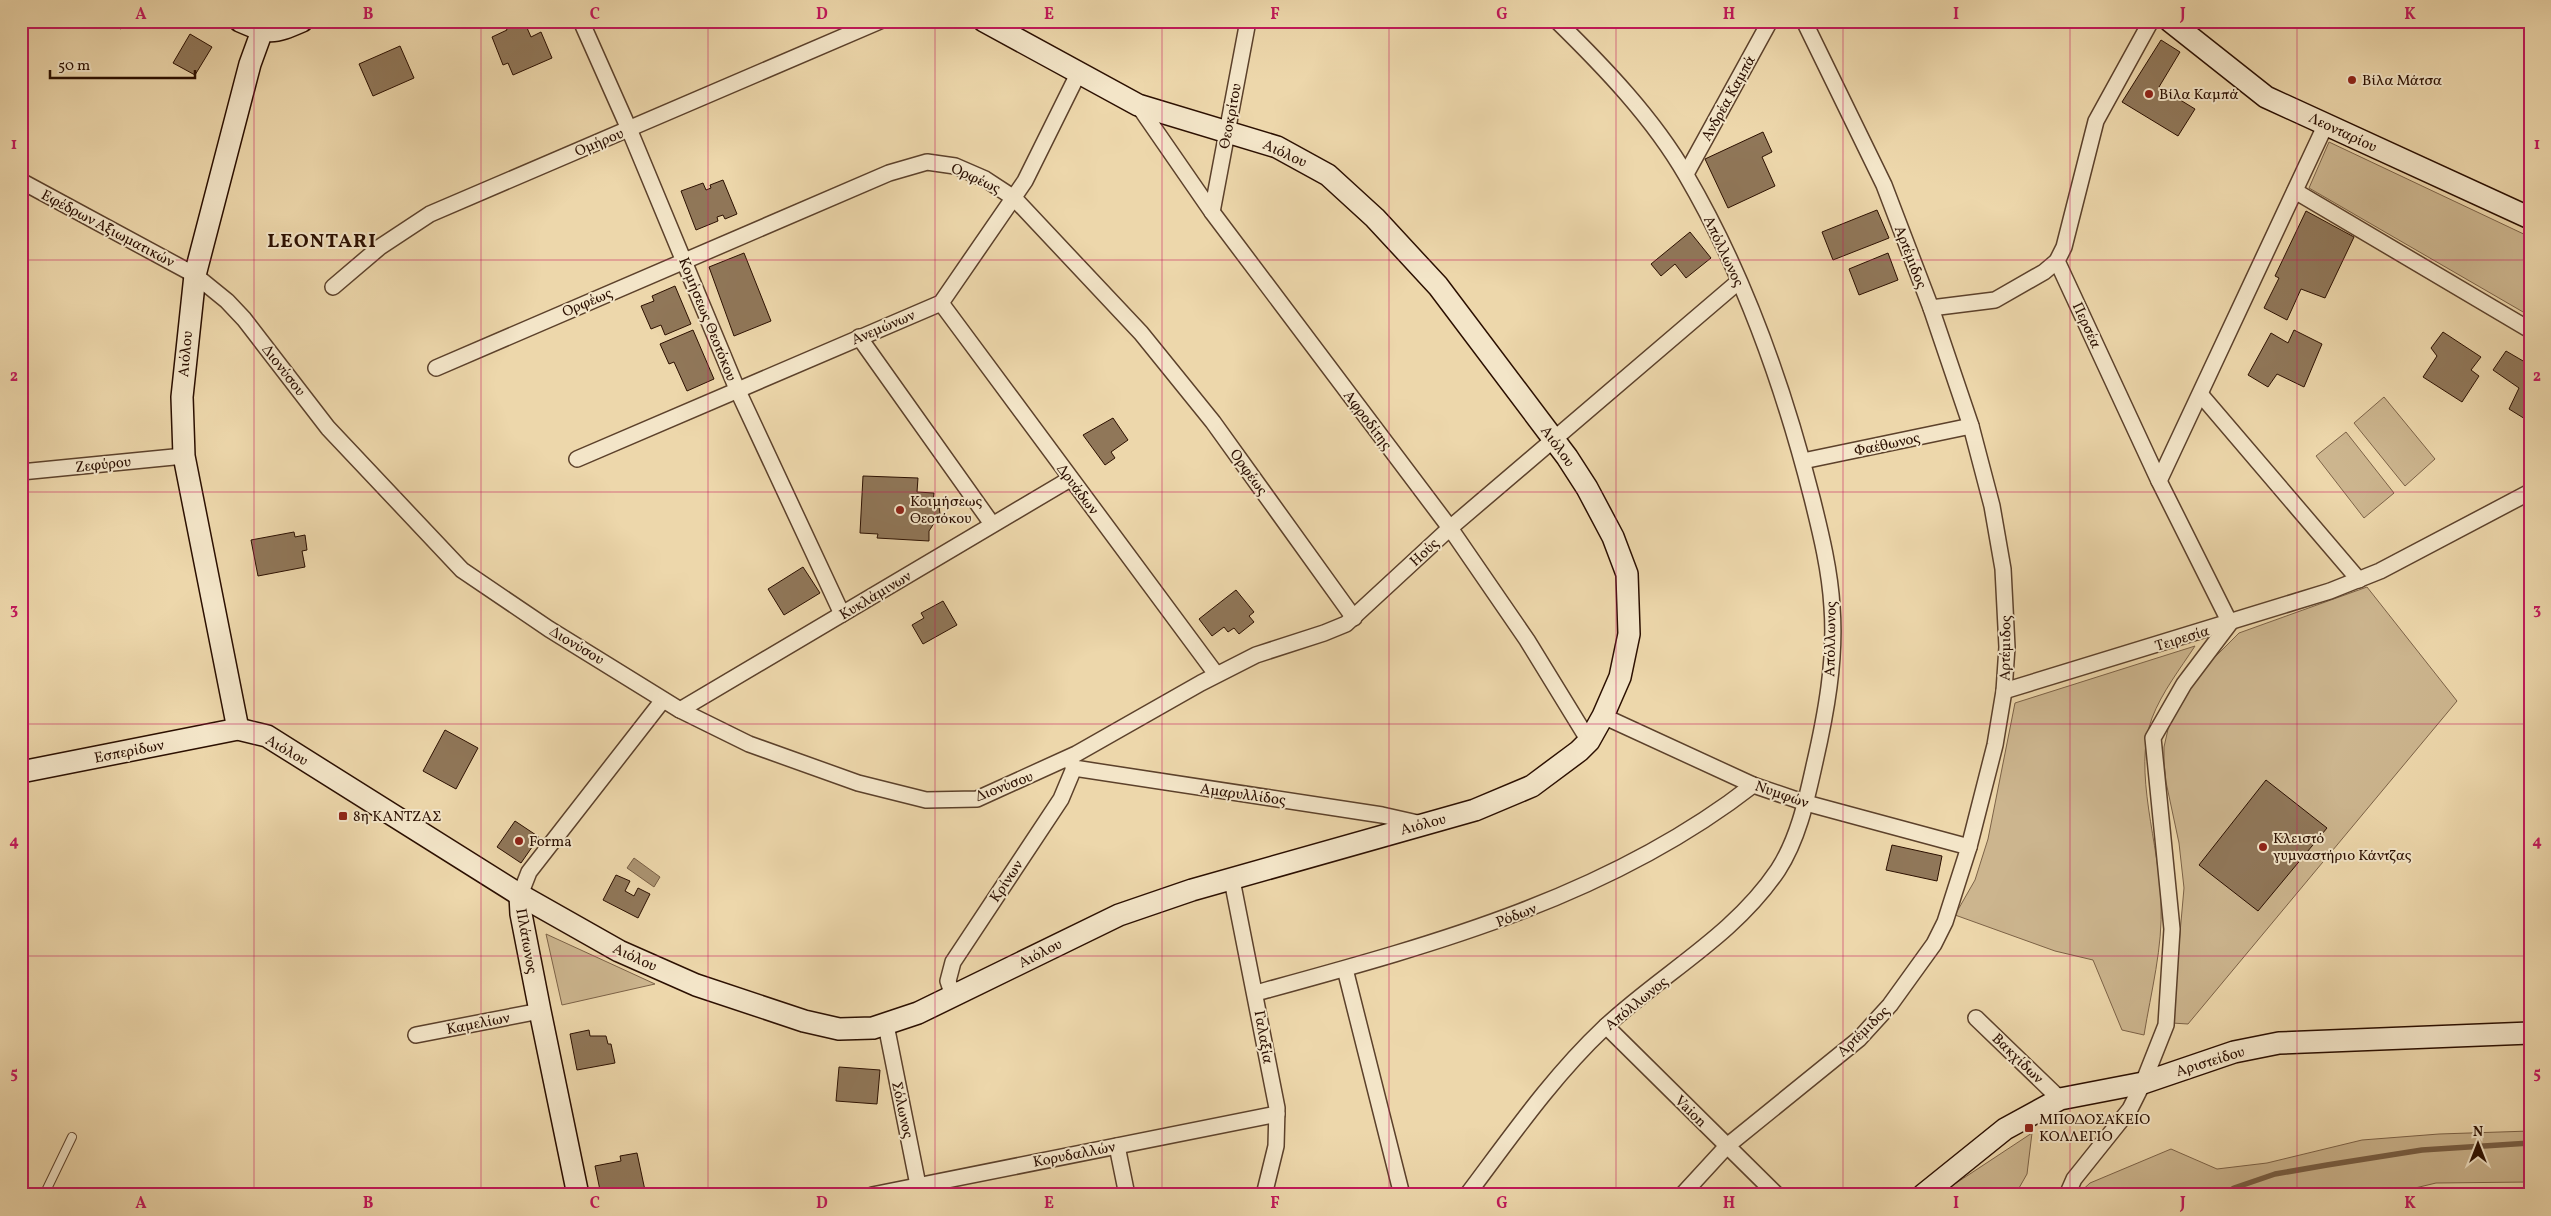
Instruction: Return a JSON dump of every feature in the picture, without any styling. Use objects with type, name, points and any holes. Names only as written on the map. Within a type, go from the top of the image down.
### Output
[{"type":"street","points":[[240,21],[264,26],[277,32],[302,21]]},
{"type":"street","name":"Κομήσεως Θεοτόκου","points":[[581,21],[629,129],[737,389],[842,614]]},
{"type":"street","name":"Ομήρου","points":[[333,287],[380,247],[417,221],[880,21]]},
{"type":"street","name":"Αιόλου","points":[[264,26],[250,64],[195,275],[182,397],[184,456],[238,729],[267,736],[520,895],[620,951],[696,985],[822,1026],[857,1029],[886,1025],[953,996],[1119,915],[1232,880],[1475,810],[1519,792],[1556,770],[1589,741],[1618,685],[1627,651],[1630,616],[1627,574],[1622,557],[1607,524],[1577,473],[1553,439],[1438,286],[1375,218],[1328,174],[1277,147],[1138,105],[984,21]]},
{"type":"street","name":"Θεοκρίτου","points":[[1212,212],[1248,21]]},
{"type":"street","name":"Απόλλωνος","points":[[1467,1195],[1546,1093],[1606,1026],[1707,945],[1739,917],[1761,893],[1792,844],[1806,803],[1823,727],[1831,669],[1832,608],[1823,541],[1803,461],[1762,341],[1738,282],[1686,174],[1625,94],[1557,21]]},
{"type":"street","name":"Ανδρέα Καμπά","points":[[1686,174],[1770,21]]},
{"type":"street","name":"Αρτέμιδος","points":[[1682,1195],[1727,1146],[1859,1039],[1876,1022],[1934,944],[1945,922],[1969,847],[1995,745],[2004,691],[2006,647],[2003,570],[1992,506],[1971,426],[1931,308],[1884,186],[1804,21]]},
{"type":"street","points":[[1931,308],[1995,300],[2044,272],[2058,261],[2064,247],[2096,121],[2151,21]]},
{"type":"street","name":"Λεονταρίου","points":[[2170,21],[2258,92],[2530,218]]},
{"type":"street","points":[[941,303],[1026,181],[1079,72]]},
{"type":"street","name":"Αφροδίτης","points":[[1138,105],[1212,212],[1450,528],[1527,640],[1589,741]]},
{"type":"street","points":[[2159,481],[2201,395],[2326,124]]},
{"type":"street","name":"Ορφέως","points":[[436,368],[909,165],[927,162],[956,166],[985,179],[1014,198],[1141,333],[1213,422],[1354,618]]},
{"type":"street","name":"Εφέδρων Αξιωματικών","points":[[21,181],[195,275]]},
{"type":"street","points":[[2295,191],[2530,330]]},
{"type":"street","name":"Περσέα","points":[[2058,261],[2159,481],[2230,623]]},
{"type":"street","name":"Διονύσου","points":[[195,275],[237,311],[328,428],[451,561],[549,629],[680,710],[749,744],[858,783],[926,800],[977,799],[1072,763]]},
{"type":"street","name":"Ηούς","points":[[1072,763],[1216,674],[1256,655],[1324,634],[1354,618],[1450,528],[1738,282]]},
{"type":"street","name":"Ανεμώνων","points":[[577,458],[941,303]]},
{"type":"street","name":"Δρυάδων","points":[[941,303],[1216,674]]},
{"type":"street","points":[[859,337],[992,524]]},
{"type":"street","points":[[2201,395],[2359,580]]},
{"type":"street","name":"Φαέθωνος","points":[[1803,461],[1971,426]]},
{"type":"street","name":"Ζεφύρου","points":[[21,472],[184,456]]},
{"type":"street","name":"Κυκλάμινων","points":[[680,710],[1070,479]]},
{"type":"street","name":"Tειρεσία","points":[[2004,691],[2230,623],[2359,580],[2530,492]]},
{"type":"street","points":[[2067,1195],[2074,1179],[2130,1109],[2143,1083],[2166,1025],[2172,929],[2153,738],[2184,684],[2230,623]]},
{"type":"street","name":"Πλάτωνος","points":[[578,1195],[521,914],[520,895],[529,872],[664,700]]},
{"type":"street","name":"Νυμφών","points":[[1603,716],[1754,785],[1806,803],[1969,847]]},
{"type":"street","name":"Εσπερίδων","points":[[21,772],[238,729]]},
{"type":"street","name":"Αμαρυλλίδος","points":[[1072,763],[1392,816],[1422,824]]},
{"type":"street","name":"Κρίνων","points":[[953,996],[948,981],[953,962],[1061,799],[1072,763]]},
{"type":"street","name":"Ρόδων","points":[[1256,993],[1345,969],[1488,925],[1578,890],[1693,827],[1754,785]]},
{"type":"street","name":"Γαλαξία","points":[[1232,880],[1256,993],[1277,1114],[1276,1146],[1264,1195]]},
{"type":"street","points":[[1345,969],[1402,1195]]},
{"type":"street","name":"Καμελίων","points":[[416,1035],[540,1011]]},
{"type":"street","name":"Βακχίδων","points":[[1976,1018],[2060,1099]]},
{"type":"street","name":"Σόλωνος","points":[[886,1025],[919,1190]]},
{"type":"street","name":"Vaion","points":[[1606,1026],[1777,1195]]},
{"type":"street","name":"Αριστείδου","points":[[1923,1195],[2005,1129],[2060,1099],[2143,1083],[2234,1052],[2279,1043],[2530,1033]]},
{"type":"street","name":"Κορυδαλλών","points":[[872,1195],[919,1190],[1117,1146],[1277,1114]]},
{"type":"street","points":[[1117,1146],[1127,1195]]},
{"type":"lane","points":[[44,1195],[72,1137]]},
{"type":"shaded area","points":[[2329,142],[2530,237],[2530,316],[2309,188]]},
{"type":"shaded area","points":[[2384,397],[2435,459],[2405,486],[2354,423]]},
{"type":"shaded area","points":[[2346,432],[2394,493],[2364,518],[2316,456]]},
{"type":"shaded area","points":[[2367,587],[2457,701],[2188,1024],[2172,1023],[2184,888],[2179,843],[2166,782],[2164,762],[2164,747],[2171,716],[2202,670],[2239,633]]},
{"type":"shaded area","points":[[2195,646],[2161,699],[2152,718],[2147,739],[2145,761],[2146,785],[2160,881],[2161,920],[2156,969],[2144,1035],[2122,1030],[2093,960],[2055,951],[1955,915],[1975,880],[1988,839],[2015,703]]},
{"type":"shaded area","points":[[634,858],[660,877],[654,887],[627,868]]},
{"type":"shaded area","points":[[546,934],[655,984],[562,1005]]},
{"type":"shaded area","points":[[2530,1131],[2530,1182],[2436,1183],[2386,1195],[2077,1195],[2090,1183],[2171,1149],[2217,1169],[2267,1163],[2362,1140],[2439,1134]]},
{"type":"shaded area","points":[[2032,1133],[2027,1174],[2015,1195],[1938,1195]]},
{"type":"building","points":[[107,21],[124,21],[121,29]]},
{"type":"building","points":[[524,21],[531,37],[541,32],[552,58],[513,75],[508,63],[503,65],[492,37],[507,30],[504,23]]},
{"type":"building","points":[[190,34],[212,47],[195,75],[173,63]]},
{"type":"building","name":"Βίλα Καμπά","points":[[2161,40],[2180,52],[2159,87],[2195,109],[2178,136],[2122,102]]},
{"type":"building","points":[[400,46],[414,78],[373,96],[359,64]]},
{"type":"building","points":[[1763,132],[1772,152],[1762,157],[1775,186],[1728,208],[1705,159]]},
{"type":"building","points":[[723,180],[737,214],[725,219],[723,215],[717,217],[718,221],[696,230],[681,191],[703,183],[706,190],[711,188],[710,185]]},
{"type":"building","points":[[1877,210],[1889,238],[1833,260],[1822,232]]},
{"type":"building","points":[[2306,211],[2354,237],[2325,298],[2301,289],[2287,320],[2264,308],[2279,278],[2275,276]]},
{"type":"building","points":[[1690,232],[1711,258],[1686,278],[1675,264],[1661,276],[1651,264]]},
{"type":"building","points":[[744,253],[771,321],[734,336],[709,267]]},
{"type":"building","points":[[1888,253],[1898,280],[1859,295],[1849,269]]},
{"type":"building","points":[[675,286],[691,324],[665,335],[661,325],[651,329],[641,306],[654,301],[652,296]]},
{"type":"building","points":[[693,330],[714,379],[687,391],[674,362],[669,364],[660,344]]},
{"type":"building","points":[[2294,330],[2322,344],[2304,387],[2277,374],[2268,387],[2248,375],[2271,333],[2288,343]]},
{"type":"building","points":[[2443,332],[2481,357],[2471,370],[2479,376],[2462,402],[2423,377],[2437,356],[2431,348]]},
{"type":"building","points":[[2506,351],[2530,365],[2530,422],[2509,409],[2519,388],[2493,370]]},
{"type":"building","points":[[1113,418],[1128,440],[1111,452],[1115,458],[1105,465],[1083,435]]},
{"type":"building","name":"Κοιμήσεως Θεοτόκου","points":[[863,476],[918,478],[917,492],[934,493],[933,502],[939,506],[940,514],[929,531],[929,541],[877,538],[878,534],[860,533]]},
{"type":"building","points":[[294,532],[295,537],[305,535],[307,550],[302,551],[305,567],[258,576],[251,540]]},
{"type":"building","points":[[803,567],[820,593],[784,615],[768,589]]},
{"type":"building","points":[[1236,590],[1254,612],[1249,616],[1254,622],[1239,634],[1234,628],[1228,632],[1224,627],[1212,636],[1199,619]]},
{"type":"building","points":[[943,601],[957,625],[923,644],[912,625],[924,618],[921,613]]},
{"type":"building","points":[[445,730],[478,748],[456,789],[423,771]]},
{"type":"building","name":"Κλειστό γυμναστήριο Κάντζας","points":[[2266,780],[2327,828],[2258,911],[2199,865]]},
{"type":"building","points":[[515,821],[539,837],[521,863],[497,847]]},
{"type":"building","points":[[1892,845],[1942,856],[1937,881],[1886,870]]},
{"type":"building","points":[[616,875],[630,881],[625,891],[634,896],[638,888],[650,894],[638,918],[603,900]]},
{"type":"building","points":[[589,1030],[590,1036],[606,1036],[608,1044],[611,1044],[615,1063],[577,1070],[570,1034]]},
{"type":"building","points":[[839,1067],[880,1070],[877,1104],[836,1101]]},
{"type":"building","points":[[637,1153],[646,1195],[601,1195],[595,1166],[621,1161],[620,1156]]},
{"type":"waterway","points":[[2224,1195],[2234,1188],[2275,1174],[2327,1165],[2422,1150],[2530,1143]]},
{"type":"place","name":"Βίλα Μάτσα","points":[[2352,80]]},
{"type":"place","name":"Βίλα Καμπά","points":[[2149,94]]},
{"type":"place","name":"Κοιμήσεως Θεοτόκου","points":[[900,510]]},
{"type":"place","name":"8η ΚΑΝΤΖΑΣ","points":[[343,816]]},
{"type":"place","name":"Forma","points":[[519,841]]},
{"type":"place","name":"Κλειστό γυμναστήριο Κάντζας","points":[[2263,847]]},
{"type":"place","name":"ΜΠΟΔΟΣΑΚΕΙΟ ΚΟΛΛΕΓΙΟ","points":[[2029,1128]]},
{"type":"district","name":"LEONTARI","points":[[322,240]]}]
